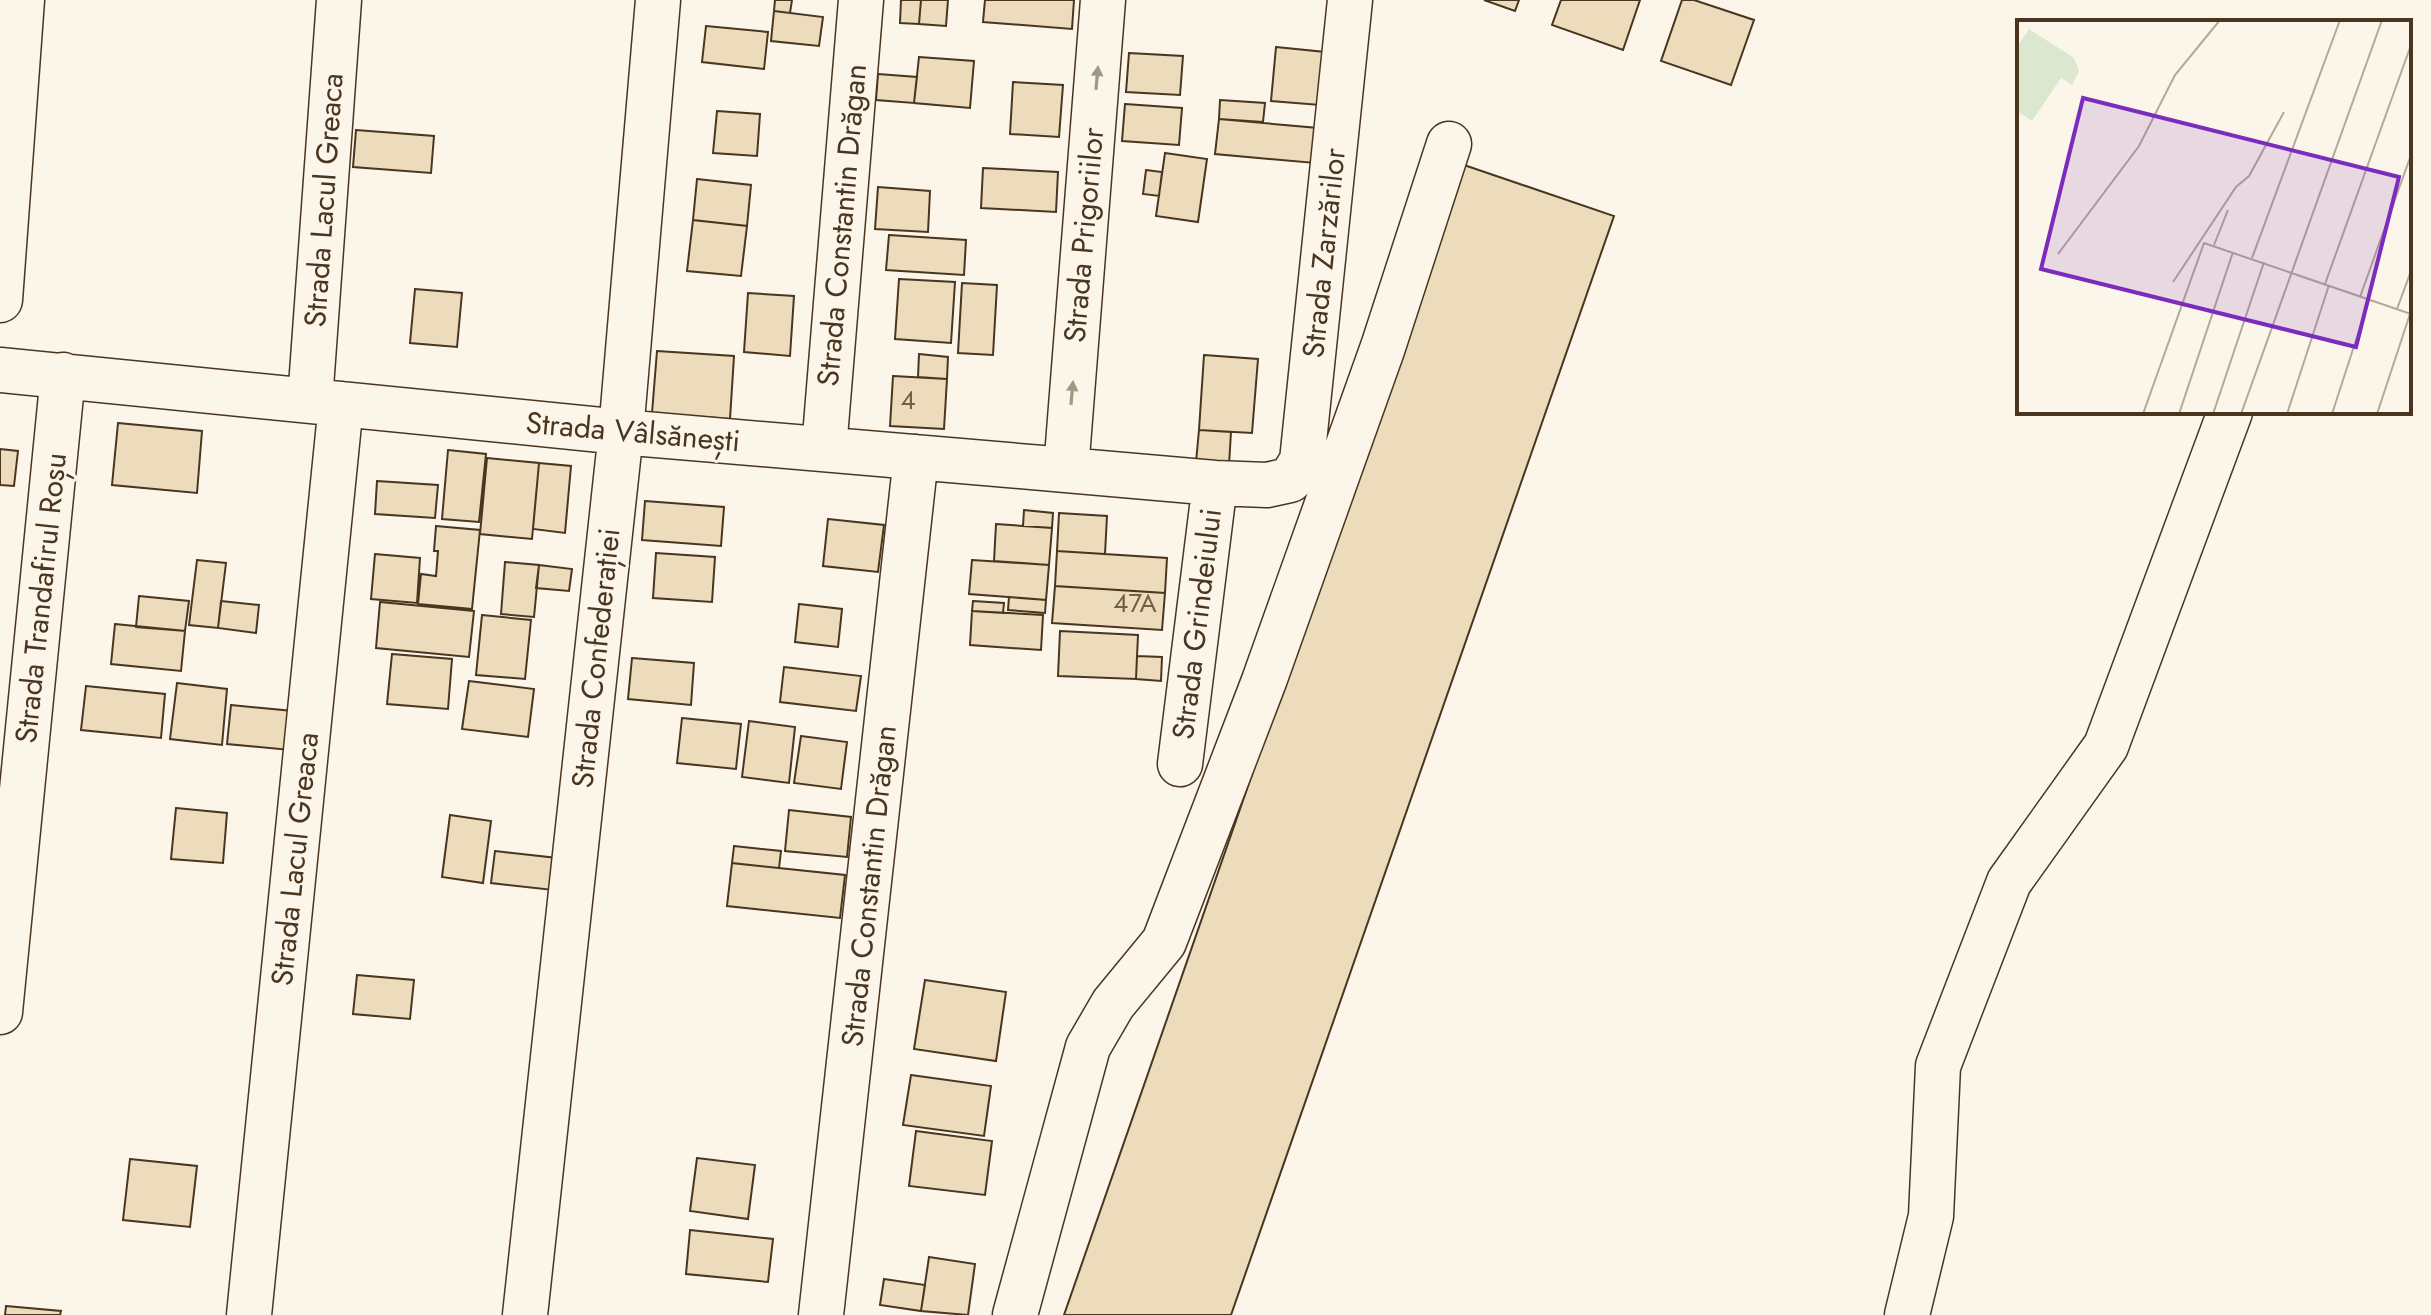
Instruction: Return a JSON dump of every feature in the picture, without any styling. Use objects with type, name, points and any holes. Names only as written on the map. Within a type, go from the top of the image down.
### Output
[{"type":"street","points":[[0,300],[22,0]]},
{"type":"street","name":"Strada Lacul Greaca","points":[[249,1315],[325,402],[339,0]]},
{"type":"street","name":"Strada Confederației","points":[[525,1315],[621,432],[658,0]]},
{"type":"street","name":"Strada Constantin Drăgan","points":[[824,449],[861,0]]},
{"type":"street","name":"Strada Prigoriilor","points":[[1066,470],[1103,0]]},
{"type":"street","name":"Strada Zarzărilor","points":[[1278,482],[1302,461],[1350,0]]},
{"type":"street","points":[[1015,1315],[1088,1047],[1113,1004],[1164,942],[1264,681],[1383,347],[1449,144]]},
{"type":"street","name":"Strada Vâlsănești","points":[[0,370],[621,432],[1215,483],[1278,482]]},
{"type":"street","name":"Strada Trandafirul Roșu","points":[[0,1012],[63,375]]},
{"type":"street","points":[[1907,1315],[1931,1216],[1938,1066],[2009,882],[2106,746],[2229,414]]},
{"type":"street","name":"Strada Constantin Drăgan","points":[[821,1315],[916,457]]},
{"type":"street","points":[[1278,482],[1324,508]]},
{"type":"street","name":"Strada Grindeiului","points":[[1180,764],[1215,483]]},
{"type":"building","points":[[775,0],[792,0],[790,13],[774,11]]},
{"type":"building","points":[[901,0],[921,0],[919,24],[900,23]]},
{"type":"building","points":[[921,0],[948,0],[946,26],[919,24]]},
{"type":"building","points":[[985,0],[1074,0],[1072,29],[983,22]]},
{"type":"building","points":[[1484,0],[1519,0],[1515,11]]},
{"type":"building","points":[[1561,0],[1640,0],[1623,50],[1552,25]]},
{"type":"building","points":[[1682,0],[1694,0],[1754,20],[1731,85],[1661,61]]},
{"type":"building","points":[[774,11],[823,17],[819,46],[771,41]]},
{"type":"building","points":[[706,26],[768,32],[764,69],[702,62]]},
{"type":"building","points":[[1276,47],[1325,52],[1320,105],[1271,101]]},
{"type":"building","points":[[1129,53],[1183,56],[1180,95],[1126,92]]},
{"type":"building","points":[[919,57],[974,61],[970,108],[914,103]]},
{"type":"building","points":[[878,74],[917,77],[914,103],[876,100]]},
{"type":"building","points":[[1013,82],[1063,85],[1059,137],[1010,134]]},
{"type":"building","points":[[1220,100],[1265,103],[1263,122],[1219,119]]},
{"type":"building","points":[[1125,104],[1182,108],[1179,145],[1122,141]]},
{"type":"building","points":[[717,111],[760,114],[757,156],[713,153]]},
{"type":"building","points":[[1219,119],[1318,128],[1315,163],[1215,154]]},
{"type":"building","points":[[356,130],[434,136],[431,173],[353,167]]},
{"type":"building","points":[[1165,153],[1207,159],[1198,222],[1156,216]]},
{"type":"building","points":[[1464,165],[1614,216],[1231,1315],[1064,1315]]},
{"type":"building","points":[[983,168],[1058,172],[1056,212],[981,208]]},
{"type":"building","points":[[1146,170],[1162,172],[1159,196],[1143,194]]},
{"type":"building","points":[[697,179],[751,185],[747,226],[693,220]]},
{"type":"building","points":[[878,187],[930,191],[928,232],[875,229]]},
{"type":"building","points":[[693,220],[747,226],[741,276],[687,271]]},
{"type":"building","points":[[889,235],[966,240],[964,275],[886,270]]},
{"type":"building","points":[[899,279],[955,282],[951,343],[895,339]]},
{"type":"building","points":[[962,283],[997,285],[993,355],[958,353]]},
{"type":"building","points":[[415,289],[462,293],[457,347],[410,343]]},
{"type":"building","points":[[748,293],[794,296],[790,356],[744,352]]},
{"type":"building","points":[[657,351],[734,356],[730,419],[652,413]]},
{"type":"building","points":[[919,354],[948,357],[947,379],[918,377]]},
{"type":"building","points":[[1204,355],[1258,359],[1252,433],[1199,430]]},
{"type":"building","points":[[893,376],[947,379],[944,429],[890,426]]},
{"type":"building","points":[[118,423],[202,431],[197,493],[112,485]]},
{"type":"building","points":[[1199,430],[1231,432],[1229,465],[1196,462]]},
{"type":"building","points":[[0,449],[18,451],[14,486],[0,485]]},
{"type":"building","points":[[448,450],[486,454],[479,522],[442,519]]},
{"type":"building","points":[[487,458],[539,463],[532,539],[480,534]]},
{"type":"building","points":[[539,463],[571,466],[565,533],[533,529]]},
{"type":"building","points":[[377,481],[438,485],[435,518],[375,514]]},
{"type":"building","points":[[645,501],[724,507],[721,546],[642,540]]},
{"type":"building","points":[[1024,510],[1053,513],[1052,528],[1023,526]]},
{"type":"building","points":[[1059,513],[1107,516],[1105,554],[1057,551]]},
{"type":"building","points":[[828,519],[884,525],[878,572],[823,566]]},
{"type":"building","points":[[996,524],[1052,528],[1049,565],[994,561]]},
{"type":"building","points":[[436,526],[480,530],[472,609],[418,604],[421,574],[436,576]]},
{"type":"building","points":[[1057,551],[1167,558],[1165,593],[1055,586]]},
{"type":"building","points":[[656,553],[715,557],[712,602],[653,598]]},
{"type":"building","points":[[375,554],[420,558],[417,603],[371,599]]},
{"type":"building","points":[[197,560],[226,563],[218,628],[189,625]]},
{"type":"building","points":[[972,560],[1049,565],[1046,600],[969,594]]},
{"type":"building","points":[[505,562],[539,565],[534,617],[501,614]]},
{"type":"building","points":[[539,565],[572,569],[569,591],[536,588]]},
{"type":"building","points":[[1055,586],[1165,593],[1162,630],[1052,623]]},
{"type":"building","points":[[139,596],[189,601],[185,631],[136,627]]},
{"type":"building","points":[[1009,597],[1046,600],[1045,613],[1008,610]]},
{"type":"building","points":[[221,601],[259,605],[256,633],[218,628]]},
{"type":"building","points":[[973,601],[1004,603],[1003,613],[972,611]]},
{"type":"building","points":[[380,602],[474,611],[469,657],[376,648]]},
{"type":"building","points":[[799,604],[842,609],[838,647],[795,642]]},
{"type":"building","points":[[972,611],[1043,615],[1041,650],[970,645]]},
{"type":"building","points":[[482,615],[531,620],[525,679],[476,675]]},
{"type":"building","points":[[115,624],[185,631],[181,671],[111,664]]},
{"type":"building","points":[[1060,631],[1138,635],[1136,679],[1058,676]]},
{"type":"building","points":[[392,654],[452,659],[448,709],[387,704]]},
{"type":"building","points":[[1137,656],[1162,657],[1161,681],[1136,679]]},
{"type":"building","points":[[632,658],[694,663],[691,705],[628,699]]},
{"type":"building","points":[[784,667],[861,676],[856,711],[780,702]]},
{"type":"building","points":[[469,681],[534,689],[528,737],[462,729]]},
{"type":"building","points":[[177,683],[227,689],[222,745],[170,739]]},
{"type":"building","points":[[86,686],[165,694],[161,738],[81,730]]},
{"type":"building","points":[[231,705],[293,711],[290,750],[227,744]]},
{"type":"building","points":[[682,718],[741,724],[736,769],[677,763]]},
{"type":"building","points":[[749,721],[795,727],[789,783],[742,777]]},
{"type":"building","points":[[801,736],[847,742],[841,789],[794,783]]},
{"type":"building","points":[[176,808],[227,813],[223,863],[171,859]]},
{"type":"building","points":[[789,810],[851,817],[847,857],[785,851]]},
{"type":"building","points":[[450,815],[491,821],[483,883],[442,877]]},
{"type":"building","points":[[734,846],[781,851],[779,868],[732,863]]},
{"type":"building","points":[[495,851],[557,858],[553,890],[491,883]]},
{"type":"building","points":[[732,863],[845,875],[840,918],[727,906]]},
{"type":"building","points":[[357,975],[414,980],[410,1019],[353,1014]]},
{"type":"building","points":[[925,980],[1006,992],[996,1061],[914,1049]]},
{"type":"building","points":[[911,1075],[991,1086],[984,1136],[903,1125]]},
{"type":"building","points":[[916,1131],[992,1141],[985,1195],[909,1186]]},
{"type":"building","points":[[697,1158],[755,1165],[748,1219],[690,1211]]},
{"type":"building","points":[[130,1159],[197,1166],[190,1227],[123,1220]]},
{"type":"building","points":[[690,1230],[773,1239],[768,1282],[686,1274]]},
{"type":"building","points":[[929,1257],[975,1264],[968,1315],[921,1311]]},
{"type":"building","points":[[884,1279],[925,1285],[921,1311],[880,1305]]},
{"type":"building","points":[[6,1306],[61,1311],[60,1315],[5,1315]]}]
